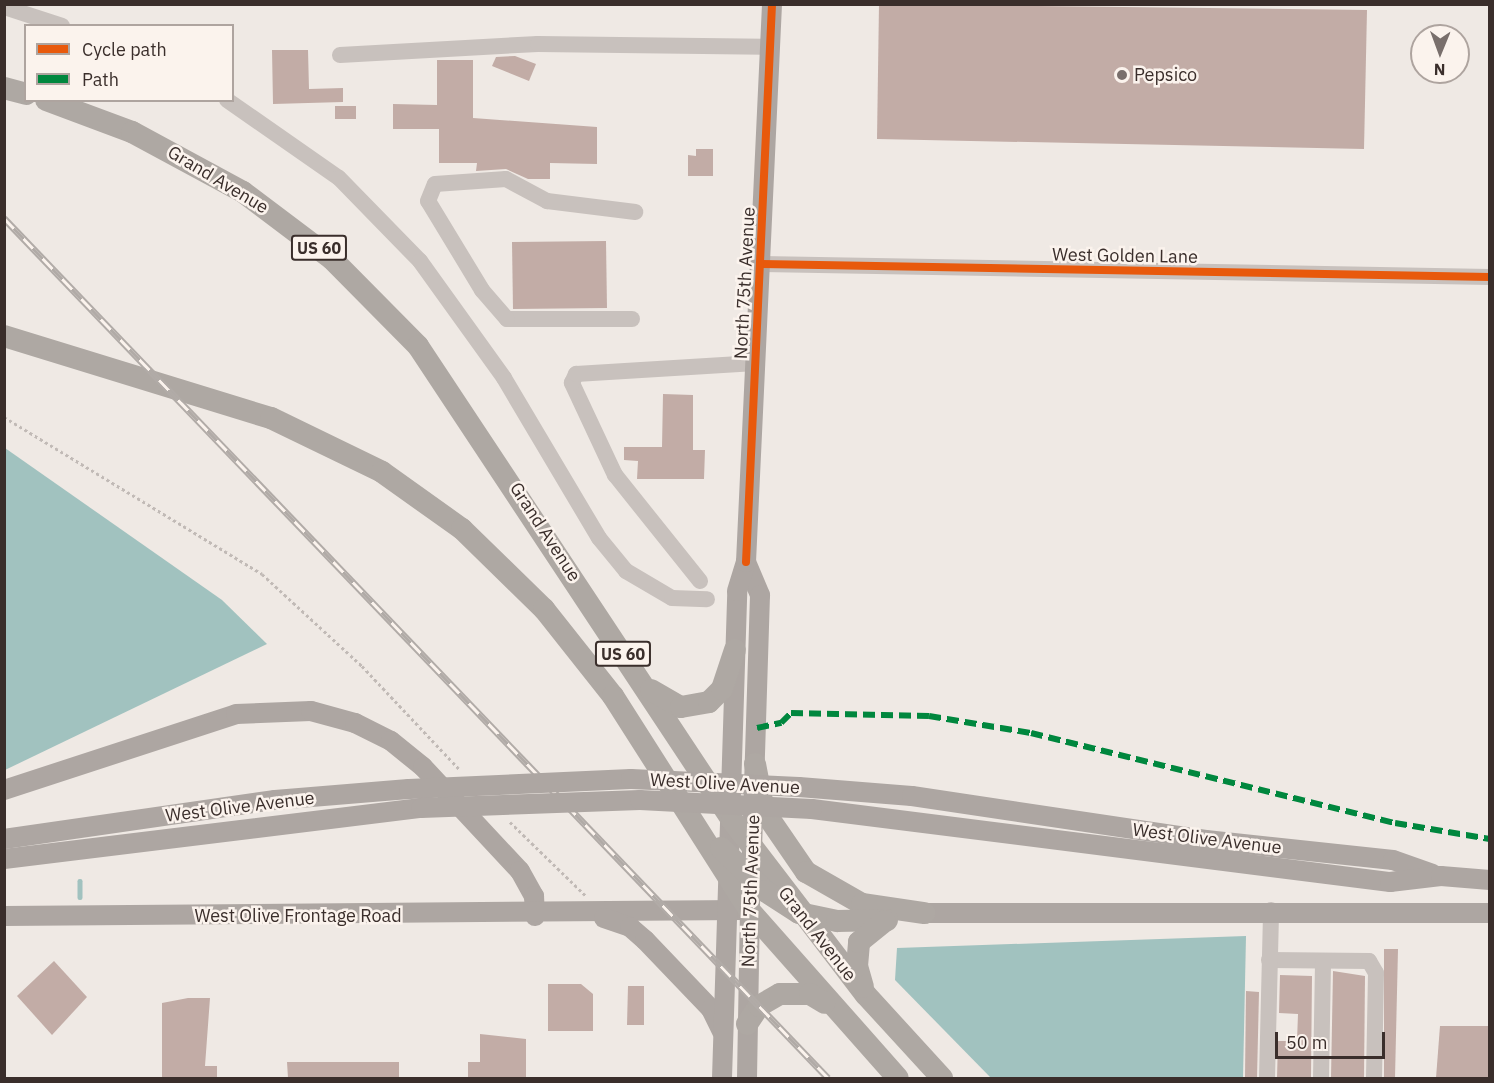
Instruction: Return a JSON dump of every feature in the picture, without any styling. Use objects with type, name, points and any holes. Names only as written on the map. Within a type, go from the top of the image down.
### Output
[{"type":"highway","points":[[4,87],[24,93]]},
{"type":"highway","name":"Grand Avenue","points":[[51,102],[132,132],[243,192],[332,259],[372,296],[418,346],[469,417],[752,848],[800,913],[866,995],[942,1078]]},
{"type":"highway","name":"US 60","points":[[4,336],[248,408],[340,450],[422,498],[491,555],[544,609],[622,708],[696,820],[737,872]]},
{"type":"highway","points":[[637,675],[668,703],[699,706],[722,689],[735,650]]},
{"type":"highway","points":[[756,764],[764,811],[806,872],[862,904],[924,913]]},
{"type":"highway","points":[[737,872],[800,913],[837,921],[886,920],[924,913]]},
{"type":"highway","name":"Grand Avenue","points":[[737,872],[739,910],[898,1078]]},
{"type":"highway","points":[[739,910],[819,935]]},
{"type":"highway","points":[[866,995],[858,948],[866,931],[886,920]]},
{"type":"highway","points":[[747,1024],[759,1006],[780,994],[810,994],[832,1008]]},
{"type":"main road","name":"North 75th Avenue","points":[[737,872],[732,820],[737,591],[746,562],[772,4]]},
{"type":"main road","name":"North 75th Avenue","points":[[737,872],[752,848],[756,764],[760,595],[746,562]]},
{"type":"main road","points":[[4,790],[236,714],[311,711],[364,727],[423,767],[520,871],[534,896],[535,916]]},
{"type":"main road","name":"West Olive Avenue","points":[[4,838],[275,800],[409,789],[631,779],[799,787],[912,796],[1206,840],[1393,860],[1441,876]]},
{"type":"main road","name":"West Olive Avenue","points":[[4,859],[421,808],[640,800],[812,808],[1208,862],[1390,882],[1441,876],[1490,880]]},
{"type":"main road","points":[[592,909],[630,927],[711,1009],[723,1033]]},
{"type":"main road","name":"West Olive Frontage Road","points":[[4,916],[535,916],[592,909],[739,910]]},
{"type":"main road","name":"North 75th Avenue","points":[[739,910],[747,1024],[747,1078]]},
{"type":"main road","name":"North 75th Avenue","points":[[722,1078],[723,1033],[739,910]]},
{"type":"main road","points":[[924,913],[1271,910],[1490,913]]},
{"type":"street","points":[[4,7],[56,24]]},
{"type":"street","points":[[340,55],[404,47],[538,44],[770,47]]},
{"type":"street","points":[[230,102],[339,178],[420,261],[510,387],[599,538],[626,571],[672,598],[707,600]]},
{"type":"street","points":[[632,319],[507,319],[482,290],[428,201],[435,184],[506,179],[547,201],[635,212]]},
{"type":"street","name":"West Golden Lane","points":[[760,264],[1490,277]]},
{"type":"street","points":[[700,581],[615,475],[572,383],[576,374],[756,363]]},
{"type":"street","points":[[1267,1078],[1271,910]]},
{"type":"street","points":[[1269,960],[1369,961],[1376,973],[1374,1078]]},
{"type":"street","points":[[1321,1078],[1323,960]]},
{"type":"path","points":[[4,417],[262,574],[362,666],[469,779]]},
{"type":"path","points":[[502,813],[592,909]]},
{"type":"water","points":[[5,448],[222,600],[267,644],[5,770]]},
{"type":"water","points":[[1246,936],[1243,1078],[991,1078],[895,980],[897,948]]},
{"type":"building","name":"Pepsico","points":[[879,4],[1367,10],[1364,149],[877,139]]},
{"type":"building","points":[[272,50],[308,50],[309,89],[343,88],[343,102],[273,104]]},
{"type":"building","points":[[515,56],[536,64],[529,81],[492,66],[496,57]]},
{"type":"building","points":[[437,60],[473,60],[473,118],[597,127],[597,164],[550,163],[550,179],[528,179],[506,169],[476,171],[477,163],[439,163],[439,129],[393,129],[393,104],[437,105]]},
{"type":"building","points":[[335,106],[356,106],[356,119],[335,119]]},
{"type":"building","points":[[696,149],[713,149],[713,176],[688,176],[688,155],[696,156]]},
{"type":"building","points":[[606,241],[607,308],[513,309],[512,242]]},
{"type":"building","points":[[663,394],[693,395],[693,450],[705,450],[704,479],[637,479],[638,461],[624,460],[624,447],[662,447]]},
{"type":"building","points":[[1384,949],[1398,949],[1395,1078],[1384,1078]]},
{"type":"building","points":[[54,961],[87,997],[52,1035],[17,996]]},
{"type":"building","points":[[1333,971],[1365,976],[1364,1078],[1331,1078]]},
{"type":"building","points":[[1280,975],[1312,976],[1311,1078],[1277,1078],[1278,1041],[1297,1041],[1298,1014],[1279,1013]]},
{"type":"building","points":[[548,984],[581,984],[593,994],[593,1031],[548,1031]]},
{"type":"building","points":[[628,986],[644,986],[644,1025],[627,1025]]},
{"type":"building","points":[[1246,991],[1259,992],[1257,1078],[1245,1078]]},
{"type":"building","points":[[188,998],[210,998],[205,1066],[217,1066],[217,1078],[162,1078],[162,1003]]},
{"type":"building","points":[[1440,1026],[1490,1026],[1490,1078],[1436,1078]]},
{"type":"building","points":[[480,1034],[526,1039],[526,1078],[468,1078],[468,1062],[480,1062]]},
{"type":"building","points":[[287,1062],[399,1062],[399,1078],[288,1078]]},
{"type":"waterway","points":[[80,881],[80,897]]},
{"type":"railway","points":[[4,218],[828,1078]]},
{"type":"marked path","points":[[757,728],[781,723],[791,713],[929,716],[1031,733],[1395,823],[1490,839]]},
{"type":"cycle path","points":[[746,562],[772,4]]},
{"type":"cycle path","points":[[760,264],[1490,277]]},
{"type":"place","name":"Pepsico","points":[[1122,75]]}]
